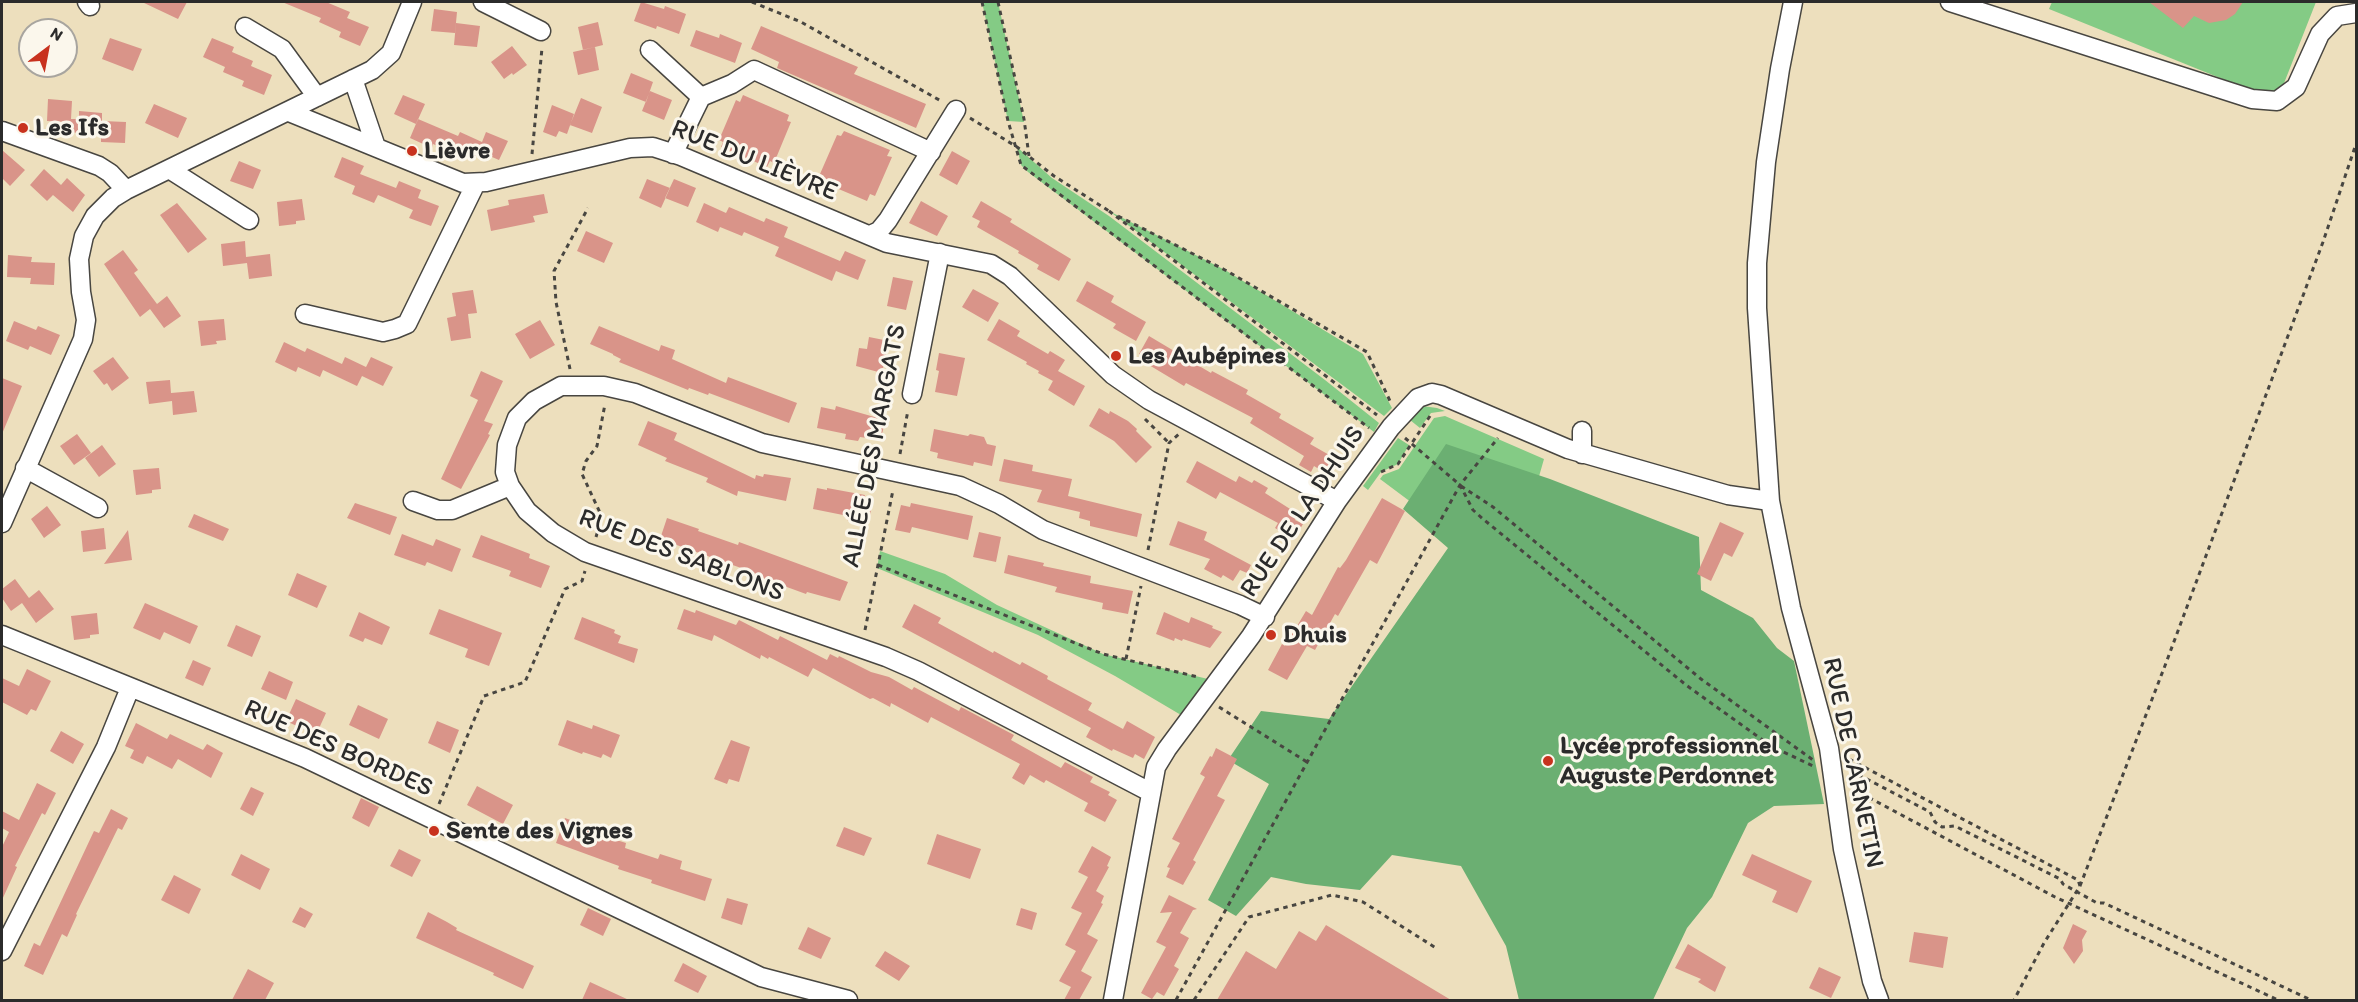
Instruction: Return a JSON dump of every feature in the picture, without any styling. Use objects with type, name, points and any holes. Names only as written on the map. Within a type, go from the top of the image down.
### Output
[{"type":"street","points":[[2,522],[83,339],[86,320],[79,259],[84,236],[95,216],[113,198],[126,190],[372,70],[391,53],[412,2]]},
{"type":"street","points":[[483,2],[541,31]]},
{"type":"street","name":"RUE DE CARNETIN","points":[[1793,2],[1766,162],[1757,263],[1757,308],[1770,501],[1791,608],[1828,748],[1843,849],[1877,1000]]},
{"type":"street","points":[[1950,2],[2252,99],[2277,100],[2295,87],[2320,34],[2337,16],[2356,13]]},
{"type":"street","points":[[245,27],[282,49],[317,97]]},
{"type":"street","points":[[650,50],[701,97]]},
{"type":"street","points":[[673,154],[701,97],[732,84],[754,70],[932,152]]},
{"type":"street","points":[[353,79],[376,147]]},
{"type":"street","points":[[870,235],[879,231],[888,220],[957,110]]},
{"type":"street","name":"RUE DU LIÈVRE","points":[[289,112],[453,180],[476,183],[630,148],[653,147],[887,243],[991,264],[1010,276],[1113,375],[1149,400],[1337,501]]},
{"type":"street","points":[[2,131],[99,166],[110,172],[126,190]]},
{"type":"street","points":[[169,168],[249,220]]},
{"type":"street","points":[[305,314],[383,332],[407,324],[476,183]]},
{"type":"street","name":"ALLÉE DES MARGATS","points":[[912,394],[940,253]]},
{"type":"street","name":"RUE DES SABLONS","points":[[1150,792],[918,671],[861,648],[591,554],[553,533],[527,511],[510,486],[505,472],[507,445],[517,418],[534,401],[561,386],[604,386],[635,393],[762,443],[960,486],[999,504],[1043,530],[1145,568],[1264,617]]},
{"type":"street","name":"RUE DE LA DHUIS","points":[[1113,1000],[1156,767],[1264,617],[1337,501],[1396,422],[1418,398],[1432,393],[1446,397],[1582,454],[1728,495],[1770,501]]},
{"type":"street","points":[[1582,430],[1582,454]]},
{"type":"street","points":[[25,468],[98,508]]},
{"type":"street","points":[[413,501],[438,510],[452,510],[510,486]]},
{"type":"street","name":"RUE DES BORDES","points":[[2,635],[305,758],[761,977],[848,1000]]},
{"type":"street","points":[[2,951],[106,747],[130,688]]},
{"type":"path","points":[[752,2],[801,22],[957,110],[1017,147],[1054,176],[1109,211],[1396,422]]},
{"type":"path","points":[[982,2],[1008,121],[1021,165],[1374,432],[1396,422]]},
{"type":"path","points":[[998,2],[1024,119],[1029,156]]},
{"type":"path","points":[[530,172],[542,51],[541,31]]},
{"type":"path","points":[[2014,1000],[2044,943],[2080,886],[2323,242],[2356,144]]},
{"type":"path","points":[[574,385],[556,302],[554,271],[588,208]]},
{"type":"path","points":[[1109,211],[1225,270],[1367,352],[1388,395],[1396,422],[1410,442],[1460,485],[1493,507],[1701,679],[1780,734],[1833,777],[1861,776],[1930,812],[1935,822],[1942,827],[1954,826],[2060,879],[2063,884],[2097,903],[2104,903],[2311,1000]]},
{"type":"path","points":[[433,819],[484,696],[525,682],[565,589],[582,581],[602,517],[582,474],[586,461],[597,446],[606,396],[604,386]]},
{"type":"path","name":"ALLÉE DES MARGATS","points":[[861,648],[912,394]]},
{"type":"path","points":[[1375,481],[1381,472],[1398,464],[1410,442],[1431,413],[1438,412]]},
{"type":"path","points":[[1125,659],[1169,443],[1191,423]]},
{"type":"path","points":[[1176,1000],[1460,485],[1500,436],[1491,432]]},
{"type":"path","points":[[878,565],[1103,654],[1218,681]]},
{"type":"path","points":[[1205,698],[1307,762]]},
{"type":"path","points":[[1828,748],[1942,810],[2073,876],[2078,880],[2080,886]]},
{"type":"path","points":[[1194,1000],[1249,917],[1332,895],[1363,902],[1436,948]]},
{"type":"green space","points":[[982,2],[998,2],[1024,122],[1008,121]]},
{"type":"green space","points":[[2052,2],[2316,2],[2277,101],[2049,9]]},
{"type":"green space","points":[[1017,147],[1052,178],[1109,216],[1379,423],[1374,432],[1028,172],[1021,165]]},
{"type":"green space","points":[[1109,211],[1225,270],[1363,354],[1392,408],[1384,416]]},
{"type":"green space","points":[[1422,406],[1445,411],[1431,413],[1420,428],[1410,420]]},
{"type":"green space","points":[[1445,416],[1544,459],[1532,501],[1463,541],[1380,479],[1383,475],[1399,469],[1434,418]]},
{"type":"green space","points":[[1398,438],[1409,445],[1398,464],[1381,472],[1368,490],[1363,486]]},
{"type":"green space","name":"Lycée professionnel Auguste Perdonnet","points":[[1446,444],[1550,479],[1699,537],[1701,590],[1753,618],[1777,648],[1794,661],[1824,804],[1774,806],[1748,823],[1712,897],[1687,928],[1653,1000],[1519,1000],[1506,946],[1461,866],[1392,855],[1360,890],[1306,884],[1271,877],[1236,916],[1208,900],[1269,784],[1228,760],[1261,711],[1329,719],[1448,548],[1403,509]]},
{"type":"green space","points":[[880,551],[945,574],[997,605],[1103,654],[1208,679],[1181,715],[1115,676],[1038,635],[877,568]]},
{"type":"building","points":[[142,2],[187,2],[178,19]]},
{"type":"building","points":[[282,2],[326,2],[350,12],[347,18],[369,27],[360,46],[339,37],[341,32],[319,22],[321,18]]},
{"type":"building","points":[[641,2],[664,9],[665,6],[686,14],[679,34],[634,21]]},
{"type":"building","points":[[2149,2],[2243,2],[2235,14],[2226,20],[2209,23],[2194,16],[2183,28]]},
{"type":"building","points":[[434,9],[457,12],[455,33],[431,31]]},
{"type":"building","points":[[598,22],[603,45],[583,50],[578,27]]},
{"type":"building","points":[[456,23],[480,26],[477,47],[454,45]]},
{"type":"building","points":[[761,26],[858,67],[854,74],[926,104],[916,128],[777,68],[779,62],[751,49]]},
{"type":"building","points":[[696,30],[719,38],[720,34],[742,43],[735,63],[690,46]]},
{"type":"building","points":[[110,38],[142,49],[133,71],[102,59]]},
{"type":"building","points":[[212,38],[234,47],[232,52],[253,61],[251,66],[272,75],[264,95],[242,86],[244,81],[223,72],[225,67],[203,57]]},
{"type":"building","points":[[512,46],[527,65],[504,79],[491,62]]},
{"type":"building","points":[[595,47],[599,70],[578,75],[573,52]]},
{"type":"building","points":[[631,73],[653,82],[646,102],[623,93]]},
{"type":"building","points":[[650,91],[672,100],[664,120],[642,111]]},
{"type":"building","points":[[403,95],[425,104],[416,124],[394,114]]},
{"type":"building","points":[[743,95],[789,115],[787,121],[791,122],[774,163],[770,161],[767,167],[721,147],[723,142],[719,140],[736,100],[740,102]]},
{"type":"building","points":[[581,98],[602,107],[592,133],[570,125]]},
{"type":"building","points":[[48,99],[72,101],[71,119],[79,119],[79,111],[102,113],[102,121],[126,122],[125,143],[101,142],[101,134],[66,132],[67,122],[47,121]]},
{"type":"building","points":[[154,104],[187,118],[178,138],[145,123]]},
{"type":"building","points":[[552,105],[574,114],[567,134],[559,131],[556,137],[543,132]]},
{"type":"building","points":[[418,119],[458,136],[460,132],[482,142],[486,132],[508,141],[499,160],[478,151],[473,161],[433,144],[432,148],[410,138]]},
{"type":"building","points":[[844,131],[890,150],[887,156],[892,157],[875,196],[870,194],[867,201],[822,182],[824,176],[820,174],[837,135],[841,136]]},
{"type":"building","points":[[2,150],[25,170],[10,186],[2,178]]},
{"type":"building","points":[[952,151],[970,161],[957,185],[939,175]]},
{"type":"building","points":[[342,157],[364,166],[360,174],[396,188],[399,181],[421,190],[418,198],[439,206],[431,226],[409,218],[413,210],[378,195],[374,203],[352,194],[355,186],[334,177]]},
{"type":"building","points":[[239,161],[261,170],[253,189],[230,181]]},
{"type":"building","points":[[44,169],[61,185],[67,178],[85,195],[73,212],[53,195],[47,201],[30,185]]},
{"type":"building","points":[[647,179],[670,188],[661,208],[639,198]]},
{"type":"building","points":[[674,179],[696,188],[688,207],[665,198]]},
{"type":"building","points":[[544,194],[548,213],[533,216],[535,222],[491,231],[487,210],[509,205],[508,200]]},
{"type":"building","points":[[302,199],[305,220],[296,221],[296,224],[279,226],[277,202]]},
{"type":"building","points":[[921,201],[948,216],[937,236],[909,223]]},
{"type":"building","points":[[981,201],[1012,219],[1010,222],[1071,259],[1059,281],[1037,269],[1039,265],[1018,253],[1019,251],[977,227],[980,221],[972,217]]},
{"type":"building","points":[[177,203],[207,239],[188,253],[160,215]]},
{"type":"building","points":[[704,203],[726,213],[729,207],[764,222],[766,218],[788,227],[784,237],[840,261],[845,251],[866,260],[858,280],[836,271],[832,281],[775,256],[779,247],[744,232],[742,236],[720,227],[718,232],[696,222]]},
{"type":"building","points":[[586,231],[613,243],[604,263],[577,251]]},
{"type":"building","points":[[245,241],[246,257],[270,254],[272,276],[249,279],[247,263],[223,266],[221,244]]},
{"type":"building","points":[[123,250],[138,270],[134,273],[157,304],[167,296],[181,316],[164,328],[150,309],[140,317],[104,264]]},
{"type":"building","points":[[8,255],[32,257],[31,262],[55,263],[54,285],[30,284],[31,278],[7,277]]},
{"type":"building","points":[[893,277],[913,281],[906,310],[887,306]]},
{"type":"building","points":[[1087,281],[1114,296],[1111,302],[1146,322],[1136,341],[1113,328],[1116,324],[1076,301]]},
{"type":"building","points":[[973,289],[999,303],[988,322],[962,307]]},
{"type":"building","points":[[473,290],[477,313],[468,314],[471,338],[451,341],[447,318],[456,316],[452,293]]},
{"type":"building","points":[[224,319],[226,340],[201,346],[198,321]]},
{"type":"building","points":[[999,319],[1020,331],[1017,336],[1048,354],[1050,351],[1065,360],[1058,371],[1085,386],[1074,406],[1048,390],[1053,381],[1038,373],[1039,371],[1026,364],[1027,362],[987,340]]},
{"type":"building","points":[[540,320],[555,345],[530,359],[515,334]]},
{"type":"building","points":[[14,321],[36,330],[38,326],[60,335],[51,355],[30,346],[28,350],[6,341]]},
{"type":"building","points":[[599,326],[659,351],[661,345],[675,350],[672,359],[726,383],[728,377],[797,403],[789,423],[709,393],[708,395],[689,388],[688,390],[619,362],[621,359],[613,354],[590,344]]},
{"type":"building","points":[[1149,336],[1211,373],[1212,371],[1248,390],[1246,394],[1281,414],[1279,418],[1314,438],[1310,444],[1338,460],[1333,471],[1324,467],[1322,471],[1314,466],[1311,472],[1299,465],[1304,456],[1250,423],[1253,418],[1186,383],[1184,386],[1149,365],[1144,361],[1146,358],[1139,354]]},
{"type":"building","points":[[869,337],[889,341],[882,373],[856,366],[859,348],[867,349]]},
{"type":"building","points":[[284,342],[305,352],[307,348],[342,364],[345,357],[366,367],[371,357],[393,367],[383,386],[362,376],[357,386],[323,370],[320,377],[298,367],[296,372],[275,362]]},
{"type":"building","points":[[939,353],[965,358],[957,396],[935,392],[939,371],[936,370]]},
{"type":"building","points":[[113,357],[129,378],[112,391],[107,383],[104,385],[93,371]]},
{"type":"building","points":[[481,371],[503,381],[484,421],[493,424],[488,434],[490,435],[461,489],[441,479],[478,400],[470,396]]},
{"type":"building","points":[[2,378],[22,386],[2,434]]},
{"type":"building","points":[[170,380],[171,393],[194,391],[197,412],[173,415],[172,401],[149,404],[146,382]]},
{"type":"building","points":[[836,406],[885,420],[881,440],[860,437],[858,441],[845,439],[846,434],[817,428],[821,407],[835,410]]},
{"type":"building","points":[[1099,408],[1128,421],[1152,447],[1136,463],[1114,441],[1089,426]]},
{"type":"building","points":[[648,421],[677,433],[674,440],[755,479],[756,475],[763,477],[764,474],[791,478],[786,501],[738,491],[737,496],[706,482],[708,478],[665,461],[667,458],[638,445]]},
{"type":"building","points":[[934,429],[984,437],[987,444],[996,446],[992,466],[974,462],[973,466],[937,458],[938,453],[930,451]]},
{"type":"building","points":[[77,434],[91,453],[74,465],[60,446]]},
{"type":"building","points":[[102,445],[116,464],[99,477],[85,458]]},
{"type":"building","points":[[1004,459],[1033,465],[1032,471],[1072,479],[1068,496],[1142,514],[1137,537],[1090,526],[1090,521],[1079,518],[1080,512],[1037,502],[1042,490],[999,481]]},
{"type":"building","points":[[1197,461],[1236,482],[1239,476],[1252,483],[1254,480],[1268,488],[1265,493],[1298,514],[1295,520],[1303,524],[1294,539],[1275,528],[1278,523],[1220,492],[1216,499],[1186,482]]},
{"type":"building","points":[[159,468],[161,489],[136,495],[133,470]]},
{"type":"building","points":[[817,488],[865,495],[864,498],[873,500],[868,525],[847,520],[848,516],[813,509]]},
{"type":"building","points":[[1382,498],[1405,511],[1377,564],[1370,560],[1338,616],[1335,614],[1315,650],[1307,646],[1287,680],[1268,670],[1282,644],[1285,646],[1306,611],[1312,615],[1338,567],[1340,568],[1346,560]]},
{"type":"building","points":[[355,503],[397,517],[390,535],[347,518]]},
{"type":"building","points":[[911,503],[973,516],[968,540],[912,527],[910,533],[895,530],[901,505],[910,507]]},
{"type":"building","points":[[47,506],[61,525],[44,538],[31,519]]},
{"type":"building","points":[[194,514],[229,529],[223,541],[188,527]]},
{"type":"building","points":[[667,518],[699,529],[698,531],[738,545],[739,542],[848,582],[840,601],[807,592],[806,594],[660,539]]},
{"type":"building","points":[[1178,521],[1207,532],[1204,540],[1251,565],[1247,573],[1240,570],[1233,581],[1223,575],[1221,578],[1204,569],[1210,559],[1169,545]]},
{"type":"building","points":[[1720,522],[1744,533],[1732,557],[1724,553],[1711,581],[1697,574]]},
{"type":"building","points":[[104,528],[106,549],[83,552],[81,531]]},
{"type":"building","points":[[128,530],[132,560],[104,564]]},
{"type":"building","points":[[979,532],[1001,537],[996,562],[973,557]]},
{"type":"building","points":[[402,534],[433,546],[436,539],[461,549],[452,572],[427,562],[425,566],[394,555]]},
{"type":"building","points":[[481,535],[530,554],[529,558],[550,566],[541,588],[509,576],[511,571],[472,557]]},
{"type":"building","points":[[1008,555],[1044,563],[1043,566],[1091,576],[1090,583],[1133,591],[1128,614],[1102,609],[1103,603],[1055,592],[1057,587],[1004,573]]},
{"type":"building","points":[[297,573],[327,586],[317,608],[288,595]]},
{"type":"building","points":[[15,579],[29,598],[39,590],[54,609],[36,623],[22,603],[11,611],[2,598],[2,589]]},
{"type":"building","points":[[145,603],[198,626],[190,644],[164,632],[160,640],[133,628]]},
{"type":"building","points":[[914,604],[941,618],[938,623],[993,653],[994,651],[1020,665],[1022,662],[1048,676],[1047,679],[1092,703],[1088,710],[1123,729],[1127,721],[1155,737],[1144,759],[1135,754],[1133,758],[1113,749],[1112,751],[1086,737],[1091,728],[902,627]]},
{"type":"building","points":[[439,609],[502,633],[489,666],[465,657],[468,649],[429,634]]},
{"type":"building","points":[[684,609],[695,613],[696,610],[736,625],[739,620],[778,640],[780,636],[827,660],[830,654],[838,658],[839,656],[871,672],[889,677],[912,690],[914,687],[959,711],[961,707],[1014,735],[1011,740],[1061,768],[1065,762],[1093,777],[1090,782],[1110,792],[1108,795],[1117,800],[1105,822],[1084,811],[1088,803],[1046,780],[1044,783],[1030,775],[1024,785],[1012,778],[1020,764],[931,717],[928,723],[891,703],[890,707],[873,698],[870,699],[813,668],[808,677],[769,657],[768,659],[761,655],[760,659],[714,635],[712,641],[677,629]]},
{"type":"building","points":[[359,612],[390,627],[382,645],[365,638],[363,642],[349,636]]},
{"type":"building","points":[[1164,612],[1189,623],[1191,617],[1222,632],[1210,648],[1183,639],[1182,641],[1175,638],[1174,641],[1156,634]]},
{"type":"building","points":[[97,613],[99,634],[74,640],[71,616]]},
{"type":"building","points":[[582,617],[615,630],[614,633],[621,636],[618,643],[638,649],[634,663],[574,639]]},
{"type":"building","points":[[236,625],[261,636],[252,657],[227,646]]},
{"type":"building","points":[[193,660],[211,668],[203,686],[185,678]]},
{"type":"building","points":[[27,669],[51,681],[36,711],[31,709],[27,715],[2,702],[2,678],[19,686]]},
{"type":"building","points":[[269,671],[293,682],[286,700],[261,689]]},
{"type":"building","points":[[296,699],[326,713],[316,735],[286,721]]},
{"type":"building","points":[[358,705],[388,719],[379,739],[349,725]]},
{"type":"building","points":[[567,720],[592,729],[593,725],[620,735],[611,758],[603,754],[601,758],[583,752],[582,754],[558,745]]},
{"type":"building","points":[[437,721],[459,730],[450,753],[428,743]]},
{"type":"building","points":[[136,723],[167,739],[170,734],[203,750],[207,744],[223,753],[211,778],[178,759],[172,769],[147,756],[143,764],[130,758],[134,750],[125,746]]},
{"type":"building","points":[[61,731],[84,744],[73,764],[50,751]]},
{"type":"building","points":[[731,740],[750,747],[739,782],[729,779],[727,784],[714,779]]},
{"type":"building","points":[[1216,748],[1237,759],[1217,796],[1225,800],[1193,860],[1196,862],[1183,885],[1166,877],[1170,868],[1167,867],[1180,843],[1172,839],[1205,777],[1200,774]]},
{"type":"building","points":[[37,783],[56,793],[45,815],[42,813],[15,866],[17,867],[2,900],[2,847],[9,832],[2,828],[2,811],[19,820]]},
{"type":"building","points":[[477,786],[513,805],[503,824],[467,805]]},
{"type":"building","points":[[251,787],[264,793],[253,816],[240,809]]},
{"type":"building","points":[[361,798],[379,807],[369,827],[352,818]]},
{"type":"building","points":[[111,809],[128,818],[122,830],[118,828],[67,937],[62,934],[43,975],[24,966],[34,943],[40,946],[94,831],[99,833]]},
{"type":"building","points":[[565,818],[589,827],[588,831],[626,843],[625,848],[658,859],[660,854],[682,861],[680,869],[712,879],[705,901],[651,883],[652,880],[618,869],[619,866],[556,843]]},
{"type":"building","points":[[844,827],[872,838],[864,856],[836,846]]},
{"type":"building","points":[[937,834],[981,849],[970,879],[927,864]]},
{"type":"building","points":[[1092,846],[1111,857],[1107,866],[1109,867],[1096,891],[1104,896],[1101,903],[1103,904],[1087,934],[1098,940],[1081,971],[1092,977],[1079,1000],[1064,1000],[1071,987],[1059,981],[1076,951],[1065,945],[1082,913],[1071,908],[1088,877],[1078,872]]},
{"type":"building","points":[[399,849],[421,860],[412,877],[390,866]]},
{"type":"building","points":[[241,854],[270,869],[260,890],[231,875]]},
{"type":"building","points":[[1752,854],[1812,881],[1797,913],[1772,902],[1777,891],[1742,875]]},
{"type":"building","points":[[174,875],[201,889],[189,914],[161,900]]},
{"type":"building","points":[[1169,895],[1197,909],[1193,910],[1180,933],[1189,938],[1174,966],[1179,969],[1164,996],[1157,992],[1152,999],[1141,993],[1166,947],[1156,942],[1172,912],[1160,913]]},
{"type":"building","points":[[727,898],[748,904],[742,925],[721,918]]},
{"type":"building","points":[[300,907],[313,914],[305,928],[292,922]]},
{"type":"building","points":[[588,908],[611,919],[603,936],[580,925]]},
{"type":"building","points":[[1021,908],[1037,913],[1032,930],[1016,925]]},
{"type":"building","points":[[428,912],[457,928],[456,930],[534,966],[523,989],[493,975],[494,973],[416,938]]},
{"type":"building","points":[[2073,924],[2087,931],[2082,940],[2083,951],[2074,964],[2063,948]]},
{"type":"building","points":[[1326,925],[1451,1000],[1217,1000],[1246,951],[1276,969],[1299,931],[1316,941]]},
{"type":"building","points":[[808,927],[831,938],[821,959],[798,949]]},
{"type":"building","points":[[1914,932],[1948,937],[1943,968],[1909,962]]},
{"type":"building","points":[[1688,944],[1726,967],[1715,992],[1698,982],[1701,979],[1675,968]]},
{"type":"building","points":[[885,951],[910,966],[899,981],[875,966]]},
{"type":"building","points":[[683,963],[707,976],[698,993],[674,981]]},
{"type":"building","points":[[1819,967],[1841,977],[1831,998],[1809,988]]},
{"type":"building","points":[[248,969],[274,983],[265,1000],[232,1000]]},
{"type":"building","points":[[590,982],[629,1000],[582,1000]]},
{"type":"place","name":"Les Ifs","points":[[23,128]]},
{"type":"place","name":"Lièvre","points":[[412,151]]},
{"type":"place","name":"Les Aubépines","points":[[1116,356]]},
{"type":"place","name":"Dhuis","points":[[1271,635]]},
{"type":"place","name":"Lycée professionnel Auguste Perdonnet","points":[[1548,761]]},
{"type":"place","name":"Sente des Vignes","points":[[434,831]]}]
